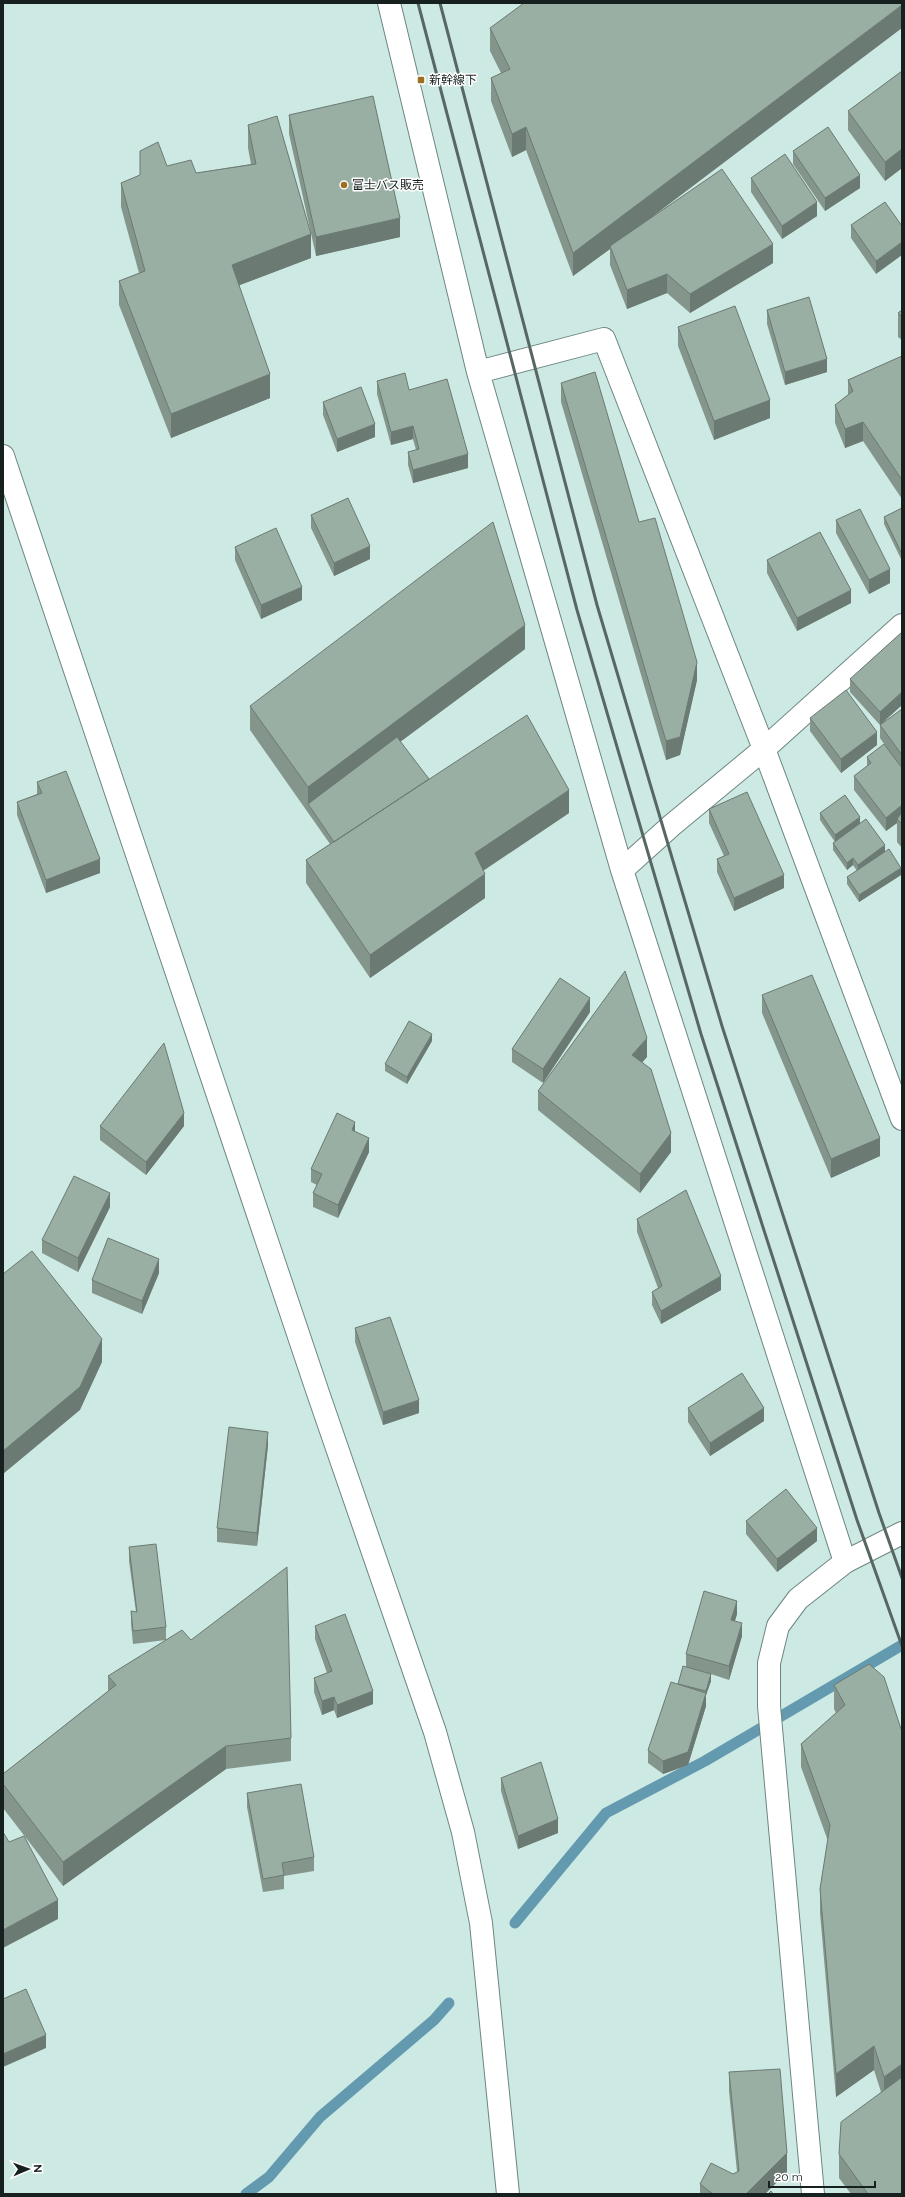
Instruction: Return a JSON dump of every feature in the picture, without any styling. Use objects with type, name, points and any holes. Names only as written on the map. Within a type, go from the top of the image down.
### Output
[{"type":"street","points":[[389,3],[478,372],[622,870],[845,1562]]},
{"type":"street","points":[[478,372],[604,339],[764,749],[902,1120]]},
{"type":"street","points":[[3,456],[318,1393],[435,1732],[463,1832],[481,1923],[508,2194]]},
{"type":"street","points":[[622,870],[672,825],[764,749],[902,625]]},
{"type":"street","points":[[813,2194],[769,1706],[768,1663],[778,1626],[798,1599],[845,1562],[902,1533]]},
{"type":"building","points":[[524,3],[902,3],[902,5],[573,253],[526,127],[512,134],[491,78],[510,69],[490,28]]},
{"type":"building","points":[[902,71],[902,149],[885,162],[848,111]]},
{"type":"building","name":"富士バス販売","points":[[373,96],[400,218],[316,237],[289,115]]},
{"type":"building","points":[[277,116],[311,234],[232,265],[270,374],[171,414],[119,281],[145,271],[121,183],[140,175],[140,151],[158,142],[167,166],[191,160],[196,173],[256,164],[248,125]]},
{"type":"building","points":[[828,127],[860,175],[825,198],[793,151]]},
{"type":"building","points":[[785,154],[817,202],[782,226],[751,178]]},
{"type":"building","points":[[722,169],[773,244],[690,294],[667,274],[627,290],[610,246]]},
{"type":"building","points":[[885,202],[902,226],[902,242],[876,261],[851,225]]},
{"type":"building","points":[[809,297],[827,359],[785,372],[767,310]]},
{"type":"building","points":[[735,306],[770,400],[714,421],[678,327]]},
{"type":"building","points":[[902,310],[902,317],[898,313]]},
{"type":"building","points":[[902,356],[902,480],[863,422],[845,429],[835,405],[853,391],[848,380]]},
{"type":"building","points":[[595,372],[639,522],[655,518],[697,662],[680,737],[666,741],[561,383]]},
{"type":"building","points":[[405,373],[409,390],[447,379],[468,454],[413,470],[408,452],[419,449],[413,426],[391,432],[377,381]]},
{"type":"building","points":[[361,387],[375,424],[337,439],[323,402]]},
{"type":"building","points":[[348,498],[370,546],[334,563],[311,515]]},
{"type":"building","points":[[902,508],[902,554],[884,517]]},
{"type":"building","points":[[860,509],[890,569],[869,580],[836,520]]},
{"type":"building","points":[[493,522],[525,625],[308,787],[250,706]]},
{"type":"building","points":[[276,528],[302,587],[261,605],[235,547]]},
{"type":"building","points":[[820,532],[851,590],[797,618],[767,560]]},
{"type":"building","points":[[902,632],[902,692],[880,712],[850,679]]},
{"type":"building","points":[[846,690],[877,732],[841,759],[810,718]]},
{"type":"building","points":[[902,709],[902,755],[880,725]]},
{"type":"building","points":[[527,715],[569,790],[475,853],[485,874],[370,955],[306,860]]},
{"type":"building","points":[[397,737],[429,779],[334,842],[308,804]]},
{"type":"building","points":[[884,744],[902,768],[902,805],[886,818],[854,776],[871,763],[867,757]]},
{"type":"building","points":[[66,771],[100,859],[46,880],[17,802],[42,793],[37,782]]},
{"type":"building","points":[[747,792],[784,875],[734,898],[717,859],[729,854],[709,809]]},
{"type":"building","points":[[845,795],[860,817],[835,835],[820,813]]},
{"type":"building","points":[[902,812],[902,824],[897,819]]},
{"type":"building","points":[[866,819],[885,845],[858,865],[853,858],[847,863],[833,843]]},
{"type":"building","points":[[889,849],[901,868],[859,895],[847,877]]},
{"type":"building","points":[[625,971],[647,1038],[632,1055],[651,1069],[671,1133],[640,1174],[538,1091]]},
{"type":"building","points":[[812,975],[880,1138],[831,1159],[762,995]]},
{"type":"building","points":[[560,978],[590,998],[543,1069],[512,1049]]},
{"type":"building","points":[[409,1021],[432,1034],[407,1077],[385,1064]]},
{"type":"building","points":[[164,1043],[184,1113],[146,1162],[100,1126]]},
{"type":"building","points":[[337,1113],[355,1122],[352,1130],[369,1138],[338,1205],[313,1193],[322,1174],[311,1169]]},
{"type":"building","points":[[74,1176],[110,1193],[78,1258],[42,1240]]},
{"type":"building","points":[[686,1190],[721,1276],[661,1311],[652,1292],[662,1286],[637,1219]]},
{"type":"building","points":[[108,1238],[159,1259],[142,1301],[92,1280]]},
{"type":"building","points":[[32,1251],[102,1339],[80,1387],[3,1451],[3,1274]]},
{"type":"building","points":[[390,1317],[419,1400],[383,1412],[355,1328]]},
{"type":"building","points":[[742,1373],[764,1408],[710,1443],[688,1408]]},
{"type":"building","points":[[229,1427],[268,1432],[257,1533],[217,1528]]},
{"type":"building","points":[[786,1489],[817,1528],[777,1559],[746,1521]]},
{"type":"building","points":[[156,1544],[166,1627],[133,1631],[131,1611],[137,1612],[129,1547]]},
{"type":"building","points":[[287,1567],[291,1738],[226,1746],[63,1862],[3,1784],[3,1774],[116,1685],[108,1676],[182,1630],[191,1640]]},
{"type":"building","points":[[704,1591],[737,1601],[731,1620],[742,1623],[729,1666],[686,1654]]},
{"type":"building","points":[[345,1614],[373,1691],[337,1705],[334,1697],[322,1701],[314,1678],[332,1671],[315,1626]]},
{"type":"building","points":[[869,1664],[884,1677],[902,1732],[902,2064],[884,2077],[874,2046],[836,2074],[820,1889],[830,1825],[801,1744],[845,1705],[834,1685]]},
{"type":"building","points":[[683,1666],[711,1674],[706,1691],[678,1684]]},
{"type":"building","points":[[671,1682],[706,1693],[688,1752],[663,1761],[648,1750]]},
{"type":"building","points":[[541,1762],[558,1819],[518,1836],[501,1778]]},
{"type":"building","points":[[301,1784],[314,1857],[282,1863],[284,1875],[263,1879],[247,1793]]},
{"type":"building","points":[[3,1832],[9,1842],[24,1836],[58,1900],[3,1930]]},
{"type":"building","points":[[26,1989],[46,2035],[3,2054],[3,1999]]},
{"type":"building","points":[[780,2069],[787,2153],[746,2194],[713,2194],[700,2184],[711,2163],[733,2174],[739,2171],[729,2072]]},
{"type":"building","points":[[902,2077],[902,2194],[868,2194],[839,2154],[841,2122]]},
{"type":"waterway","points":[[515,1923],[606,1813],[705,1761],[902,1645]]},
{"type":"waterway","points":[[246,2194],[269,2177],[320,2117],[434,2020],[449,2003]]},
{"type":"railway","points":[[418,3],[577,610],[701,1034],[857,1520],[902,1646]]},
{"type":"railway","points":[[440,3],[597,605],[722,1026],[879,1513],[902,1578]]},
{"type":"place","name":"新幹線下","points":[[421,80]]},
{"type":"place","name":"富士バス販売","points":[[344,185]]}]
